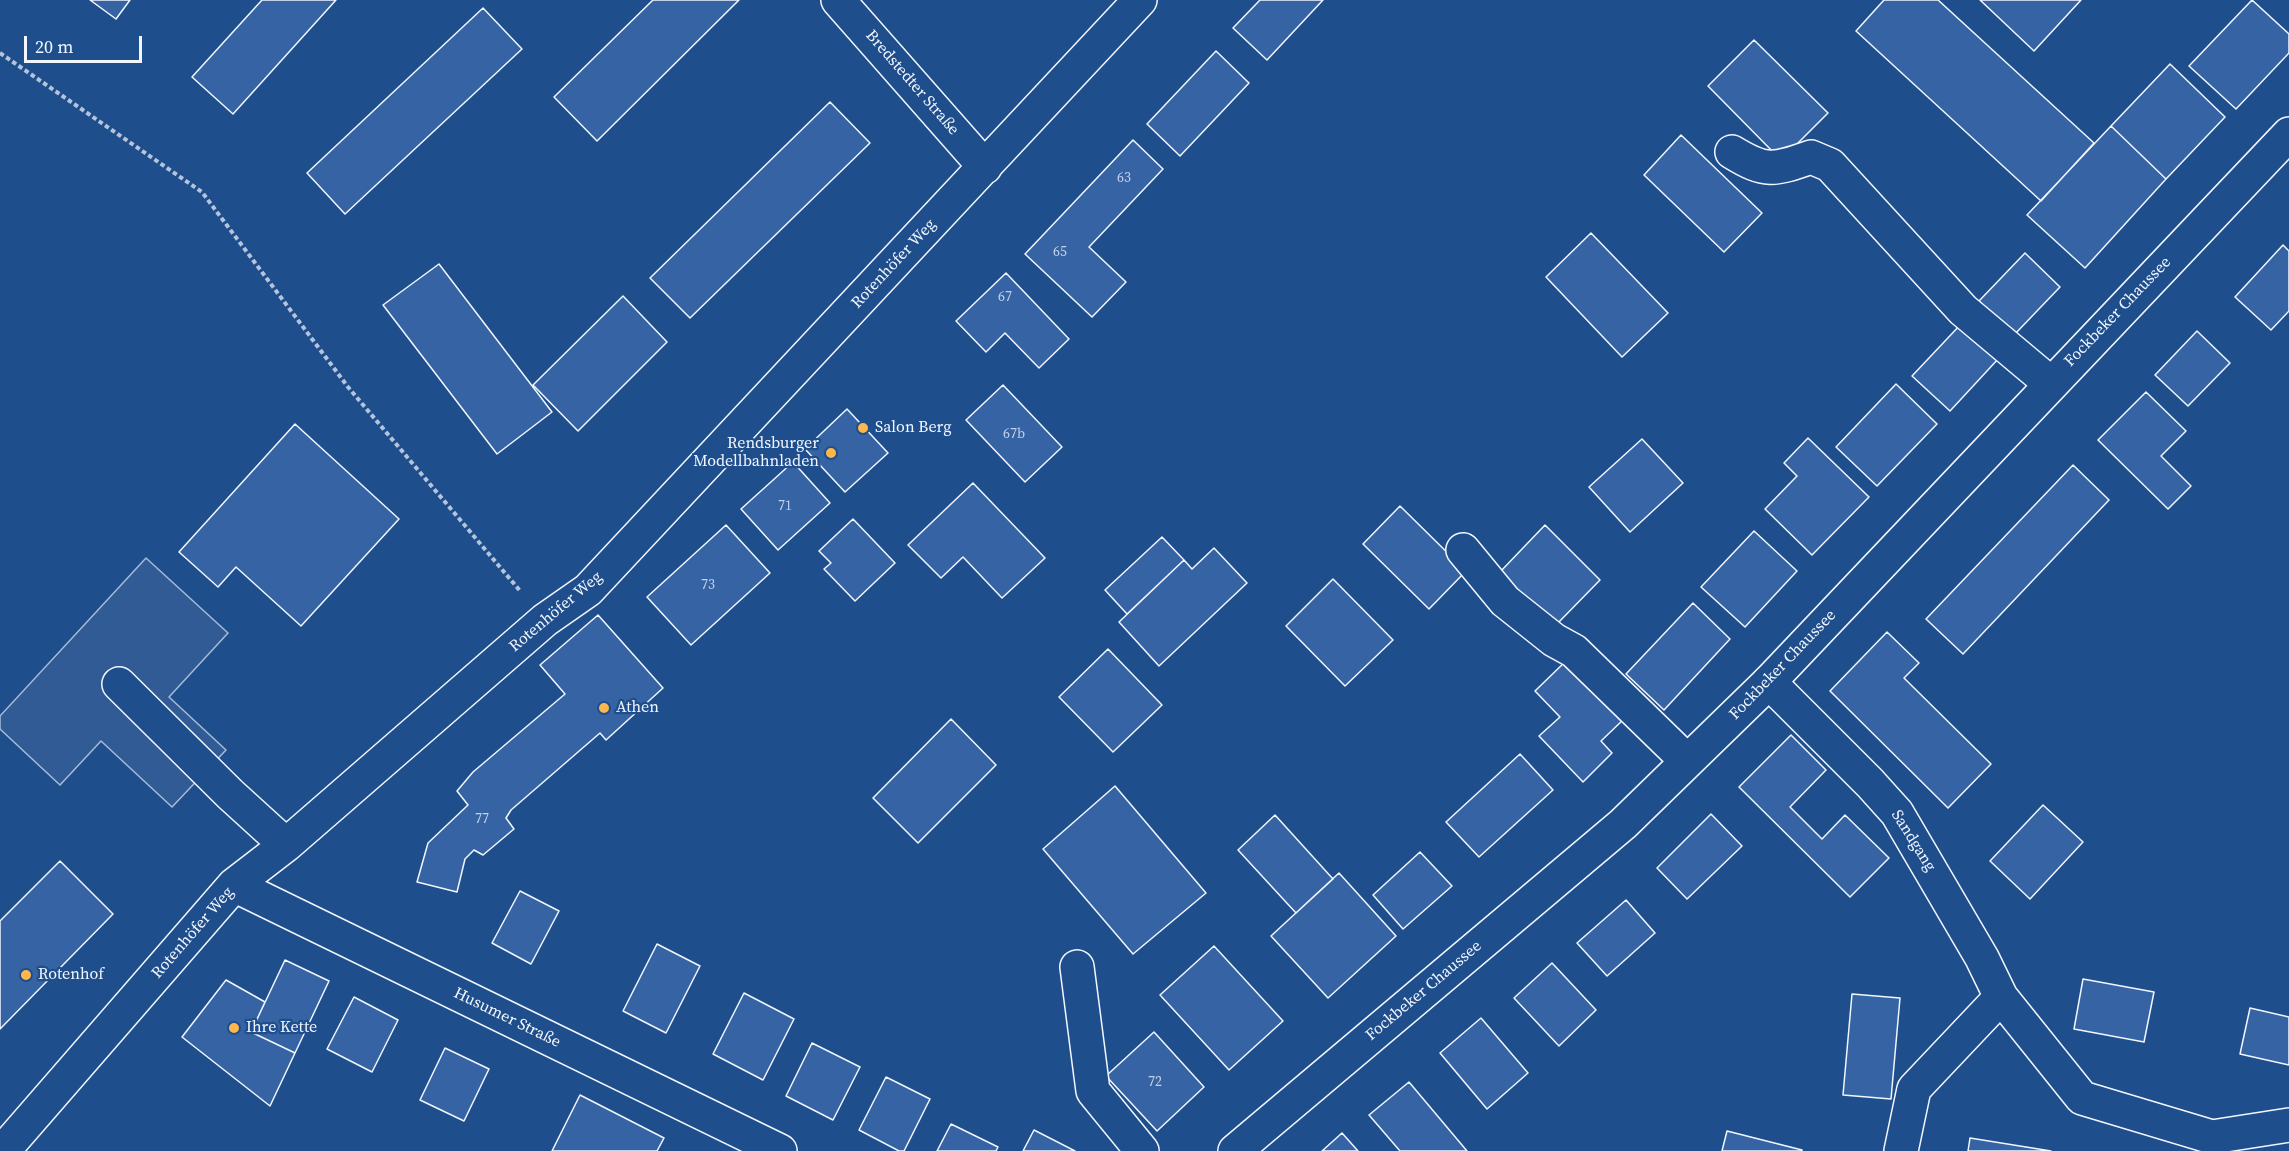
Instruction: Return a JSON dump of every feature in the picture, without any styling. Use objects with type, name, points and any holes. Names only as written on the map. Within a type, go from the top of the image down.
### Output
[{"type":"street","name":"Bredstedter Straße","points":[[838,0],[985,167]]},
{"type":"street","name":"Rotenhöfer Weg","points":[[3,1151],[234,885],[286,845],[545,620],[588,590],[1140,0]]},
{"type":"street","name":"Fockbeker Chaussee","points":[[1235,1151],[1623,824],[1769,682],[2050,383],[2289,134]]},
{"type":"street","points":[[1732,152],[1754,166],[1778,169],[1811,158],[1830,165],[1963,310],[2050,383]]},
{"type":"street","points":[[1463,550],[1505,601],[1554,640],[1574,651],[1687,761]]},
{"type":"street","name":"Sandgang","points":[[1769,682],[1897,813],[1982,958],[2001,997],[2082,1098],[2212,1137],[2289,1125]]},
{"type":"street","points":[[119,684],[230,794],[286,845]]},
{"type":"street","name":"Husumer Straße","points":[[234,885],[780,1151]]},
{"type":"street","points":[[1077,967],[1093,1091],[1142,1151]]},
{"type":"street","points":[[1901,1151],[1914,1089],[2001,997]]},
{"type":"path","points":[[0,53],[202,192],[348,387],[545,620]]},
{"type":"shaded area","points":[[146,558],[228,633],[169,697],[226,750],[172,807],[101,741],[60,785],[0,729],[0,716]]},
{"type":"building","points":[[90,0],[130,0],[116,19]]},
{"type":"building","points":[[262,0],[336,0],[233,114],[192,77]]},
{"type":"building","points":[[653,0],[739,0],[597,141],[554,97]]},
{"type":"building","points":[[1260,0],[1323,0],[1267,60],[1233,28]]},
{"type":"building","points":[[1884,0],[1938,0],[2094,143],[2041,201],[1856,31]]},
{"type":"building","points":[[1980,0],[2081,0],[2034,51]]},
{"type":"building","points":[[2252,0],[2289,34],[2289,53],[2236,109],[2189,66]]},
{"type":"building","points":[[483,8],[522,49],[345,214],[307,173]]},
{"type":"building","points":[[1754,40],[1828,113],[1781,160],[1708,86]]},
{"type":"building","points":[[1216,51],[1249,83],[1180,156],[1147,124]]},
{"type":"building","points":[[2170,64],[2225,117],[2166,179],[2111,126]]},
{"type":"building","points":[[830,102],[870,143],[690,318],[650,278]]},
{"type":"building","points":[[2111,126],[2166,179],[2085,268],[2027,215]]},
{"type":"building","points":[[1681,135],[1762,213],[1724,252],[1644,175]]},
{"type":"building","points":[[1133,140],[1163,169],[1089,247],[1126,282],[1092,317],[1025,254]]},
{"type":"building","points":[[1591,233],[1668,313],[1622,357],[1546,277]]},
{"type":"building","points":[[2283,245],[2289,251],[2289,311],[2271,330],[2235,297]]},
{"type":"building","points":[[2025,253],[2060,287],[2014,335],[1979,301]]},
{"type":"building","points":[[439,264],[552,412],[497,454],[383,305]]},
{"type":"building","points":[[1006,273],[1069,339],[1039,368],[1005,333],[986,352],[956,321]]},
{"type":"building","points":[[623,296],[667,342],[578,431],[533,385]]},
{"type":"building","points":[[1962,323],[1999,358],[1950,411],[1912,376]]},
{"type":"building","points":[[2197,331],[2230,363],[2188,406],[2155,375]]},
{"type":"building","points":[[1896,384],[1937,424],[1877,486],[1836,447]]},
{"type":"building","points":[[1003,385],[1062,447],[1025,482],[966,420]]},
{"type":"building","points":[[2146,392],[2186,431],[2161,456],[2191,486],[2168,509],[2098,440]]},
{"type":"building","points":[[847,409],[888,453],[845,492],[805,449]]},
{"type":"building","points":[[295,424],[399,519],[301,626],[236,567],[218,587],[179,552]]},
{"type":"building","points":[[1808,438],[1869,497],[1812,555],[1765,509],[1797,476],[1784,463]]},
{"type":"building","points":[[1642,439],[1683,483],[1630,532],[1589,487]]},
{"type":"building","points":[[793,462],[830,503],[778,550],[741,509]]},
{"type":"building","points":[[2073,465],[2109,500],[1963,654],[1926,619]]},
{"type":"building","points":[[973,483],[1045,558],[1002,598],[963,557],[941,578],[908,545]]},
{"type":"building","points":[[1400,506],[1466,571],[1429,609],[1363,544]]},
{"type":"building","points":[[853,519],[895,563],[855,601],[824,569],[831,563],[819,551]]},
{"type":"building","points":[[726,525],[770,573],[691,645],[647,597]]},
{"type":"building","points":[[1545,525],[1600,580],[1555,626],[1500,572]]},
{"type":"building","points":[[1754,531],[1797,571],[1745,627],[1701,587]]},
{"type":"building","points":[[1162,537],[1184,560],[1127,614],[1105,590]]},
{"type":"building","points":[[1214,548],[1247,583],[1159,666],[1119,622],[1184,560],[1192,569]]},
{"type":"building","points":[[1333,579],[1393,640],[1345,686],[1286,626]]},
{"type":"building","points":[[1693,603],[1730,639],[1664,710],[1626,674]]},
{"type":"building","points":[[598,615],[663,688],[606,740],[600,733],[511,810],[506,818],[514,829],[483,855],[474,850],[465,859],[457,892],[417,882],[428,843],[468,805],[457,791],[473,772],[565,694],[540,665]]},
{"type":"building","points":[[1887,632],[1919,663],[1904,678],[1991,764],[1948,808],[1830,691]]},
{"type":"building","points":[[1108,649],[1162,705],[1113,752],[1059,697]]},
{"type":"building","points":[[1568,659],[1624,719],[1601,741],[1612,753],[1583,782],[1539,736],[1560,717],[1535,691]]},
{"type":"building","points":[[951,719],[996,765],[918,843],[873,798]]},
{"type":"building","points":[[1791,735],[1826,770],[1790,807],[1822,839],[1845,815],[1889,858],[1850,897],[1739,787]]},
{"type":"building","points":[[1520,754],[1553,790],[1479,857],[1446,822]]},
{"type":"building","points":[[1115,786],[1206,893],[1133,954],[1043,849]]},
{"type":"building","points":[[2043,805],[2083,842],[2030,899],[1990,861]]},
{"type":"building","points":[[1711,814],[1742,846],[1687,899],[1657,868]]},
{"type":"building","points":[[1275,815],[1333,879],[1296,913],[1238,850]]},
{"type":"building","points":[[1420,852],[1452,886],[1403,929],[1373,895]]},
{"type":"building","name":"Rotenhof","points":[[60,861],[113,914],[0,1029],[0,921]]},
{"type":"building","points":[[1339,873],[1396,936],[1328,998],[1271,936]]},
{"type":"building","points":[[520,891],[559,911],[531,964],[492,943]]},
{"type":"building","points":[[1626,900],[1655,933],[1607,976],[1577,943]]},
{"type":"building","points":[[657,944],[700,966],[666,1033],[623,1011]]},
{"type":"building","points":[[1214,946],[1283,1021],[1229,1070],[1160,995]]},
{"type":"building","points":[[285,960],[329,981],[295,1053],[251,1032]]},
{"type":"building","points":[[1552,963],[1596,1010],[1559,1046],[1514,998]]},
{"type":"building","points":[[2083,979],[2154,992],[2144,1042],[2074,1029]]},
{"type":"building","points":[[226,980],[265,1002],[251,1032],[295,1053],[270,1106],[182,1037]]},
{"type":"building","points":[[744,993],[794,1019],[763,1080],[713,1054]]},
{"type":"building","points":[[1852,994],[1900,998],[1891,1099],[1843,1095]]},
{"type":"building","points":[[354,997],[398,1020],[372,1072],[327,1049]]},
{"type":"building","points":[[2250,1008],[2289,1017],[2289,1065],[2240,1054]]},
{"type":"building","points":[[1481,1018],[1528,1073],[1487,1109],[1440,1053]]},
{"type":"building","points":[[1154,1032],[1204,1087],[1157,1131],[1106,1076]]},
{"type":"building","points":[[812,1043],[860,1067],[833,1120],[786,1096]]},
{"type":"building","points":[[445,1048],[489,1069],[464,1121],[420,1100]]},
{"type":"building","points":[[886,1077],[930,1099],[904,1151],[899,1151],[859,1130]]},
{"type":"building","points":[[1409,1082],[1467,1151],[1400,1151],[1369,1115]]},
{"type":"building","points":[[580,1095],[664,1138],[657,1151],[552,1151]]},
{"type":"building","points":[[951,1124],[998,1147],[996,1151],[937,1151]]},
{"type":"building","points":[[1034,1130],[1075,1151],[1023,1151]]},
{"type":"building","points":[[1727,1131],[1802,1150],[1802,1151],[1722,1151]]},
{"type":"building","points":[[1342,1133],[1358,1151],[1322,1151]]},
{"type":"building","points":[[1970,1138],[2051,1151],[1968,1151]]},
{"type":"place","name":"Salon Berg","points":[[863,428]]},
{"type":"place","name":"Rendsburger Modellbahnladen","points":[[831,453]]},
{"type":"place","name":"Athen","points":[[604,708]]},
{"type":"place","name":"Rotenhof","points":[[26,975]]},
{"type":"place","name":"Ihre Kette","points":[[234,1028]]}]
